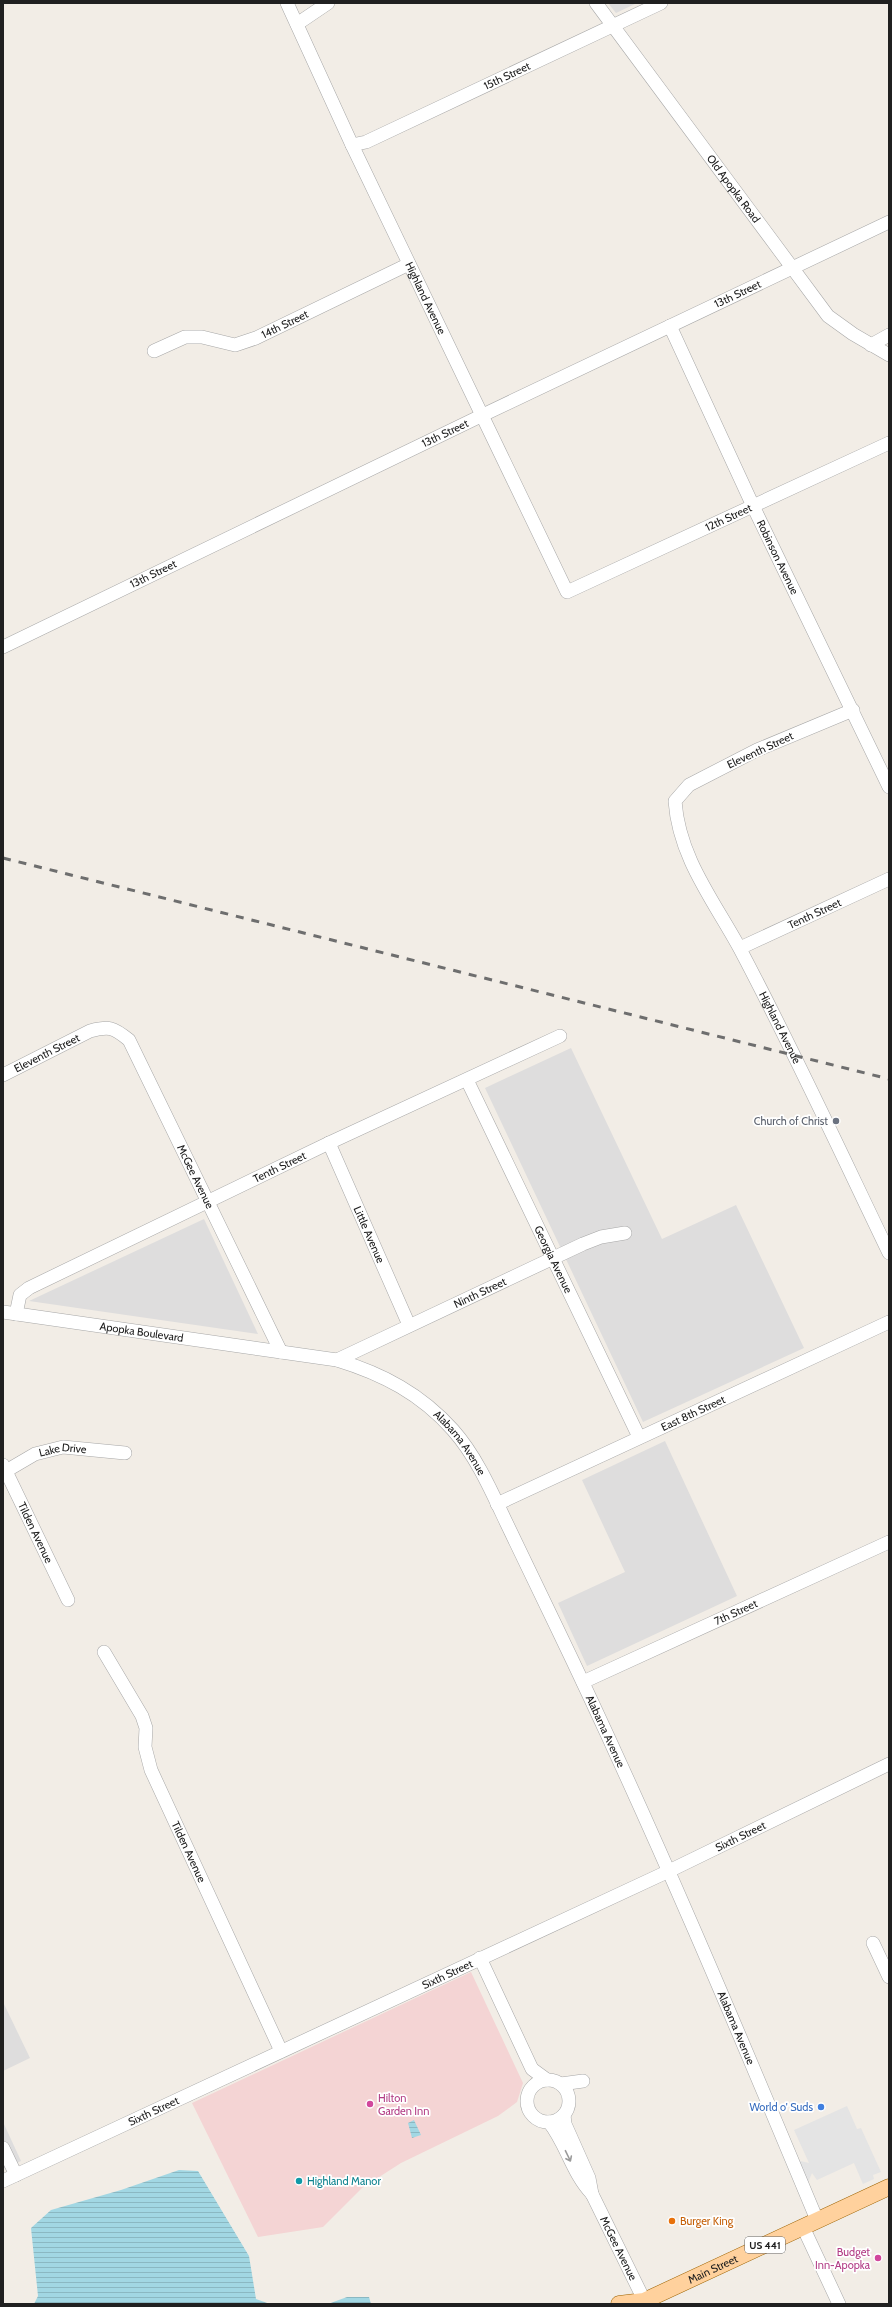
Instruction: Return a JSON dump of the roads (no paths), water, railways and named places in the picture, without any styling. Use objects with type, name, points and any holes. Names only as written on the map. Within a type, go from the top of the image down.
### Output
[{"type":"main road","name":"US 441","points":[[810,2223],[889,2187]]},
{"type":"main road","name":"Main Street","points":[[619,2304],[643,2303],[810,2223]]},
{"type":"street","name":"Highland Avenue","points":[[287,3],[352,145],[567,592]]},
{"type":"street","points":[[297,24],[328,3]]},
{"type":"street","name":"Old Apopka Road","points":[[596,3],[828,316],[889,355]]},
{"type":"street","name":"15th Street","points":[[352,145],[366,142],[661,3]]},
{"type":"street","name":"13th Street","points":[[3,646],[169,567],[272,514],[482,416],[889,222]]},
{"type":"street","name":"14th Street","points":[[154,351],[185,337],[202,337],[235,345],[256,338],[409,264]]},
{"type":"street","name":"Robinson Avenue","points":[[670,326],[753,506],[889,786]]},
{"type":"street","points":[[872,345],[889,335]]},
{"type":"street","name":"12th Street","points":[[567,592],[889,443]]},
{"type":"street","name":"Eleventh Street","points":[[675,801],[689,785],[757,750],[853,710]]},
{"type":"street","name":"Highland Avenue","points":[[675,801],[676,822],[688,859],[740,948],[889,1253]]},
{"type":"street","name":"Tenth Street","points":[[740,948],[889,879]]},
{"type":"street","name":"McGee Avenue","points":[[90,1031],[104,1027],[115,1029],[129,1040],[281,1352]]},
{"type":"street","name":"Eleventh Street","points":[[3,1075],[90,1031]]},
{"type":"street","name":"Tenth Street","points":[[16,1314],[20,1295],[29,1288],[329,1143],[560,1036]]},
{"type":"street","name":"Georgia Avenue","points":[[467,1080],[639,1438]]},
{"type":"street","name":"Little Avenue","points":[[329,1143],[409,1326]]},
{"type":"street","name":"Ninth Street","points":[[337,1360],[601,1237],[625,1233]]},
{"type":"street","name":"Apopka Boulevard","points":[[3,1312],[281,1352]]},
{"type":"street","name":"East 8th Street","points":[[497,1504],[889,1322]]},
{"type":"street","name":"Alabama Avenue","points":[[281,1352],[337,1360],[389,1379],[433,1409],[464,1444],[497,1504],[584,1682],[718,1982],[810,2223],[839,2304]]},
{"type":"street","name":"Lake Drive","points":[[4,1468],[35,1454],[63,1447],[125,1453]]},
{"type":"street","name":"Tilden Avenue","points":[[4,1468],[68,1600]]},
{"type":"street","name":"7th Street","points":[[584,1682],[889,1542]]},
{"type":"street","name":"Tilden Avenue","points":[[104,1652],[142,1716],[146,1728],[145,1747],[151,1770],[281,2051]]},
{"type":"street","name":"Sixth Street","points":[[3,2181],[669,1871],[889,1764]]},
{"type":"street","points":[[873,1943],[889,1977]]},
{"type":"street","points":[[480,1958],[532,2069],[548,2080],[560,2084],[584,2084],[569,2102],[564,2115],[549,2122],[537,2120],[528,2110],[526,2103],[530,2090],[532,2069]]},
{"type":"street","points":[[530,2090],[534,2084],[548,2080]]},
{"type":"street","points":[[560,2084],[565,2089],[569,2102]]},
{"type":"street","name":"McGee Avenue","points":[[564,2115],[565,2124],[589,2178],[592,2194],[643,2303]]},
{"type":"street","name":"McGee Avenue","points":[[549,2122],[555,2130],[580,2181],[592,2194]]},
{"type":"street","points":[[3,2148],[16,2175]]},
{"type":"water","points":[[414,2120],[421,2135],[412,2138],[408,2123]]},
{"type":"water","points":[[179,2170],[198,2171],[249,2256],[256,2299],[270,2304],[34,2304],[38,2296],[31,2228],[51,2210],[121,2190]]},
{"type":"water","points":[[347,2297],[369,2297],[371,2304],[328,2304]]},
{"type":"railway","points":[[3,858],[889,1079]]},
{"type":"place","name":"Church of Christ","points":[[836,1121]]},
{"type":"place","name":"Hilton Garden Inn","points":[[370,2104]]},
{"type":"place","name":"World o' Suds","points":[[821,2107]]},
{"type":"place","name":"Highland Manor","points":[[299,2181]]},
{"type":"place","name":"Burger King","points":[[672,2221]]},
{"type":"place","name":"Budget Inn-Apopka","points":[[878,2258]]}]
